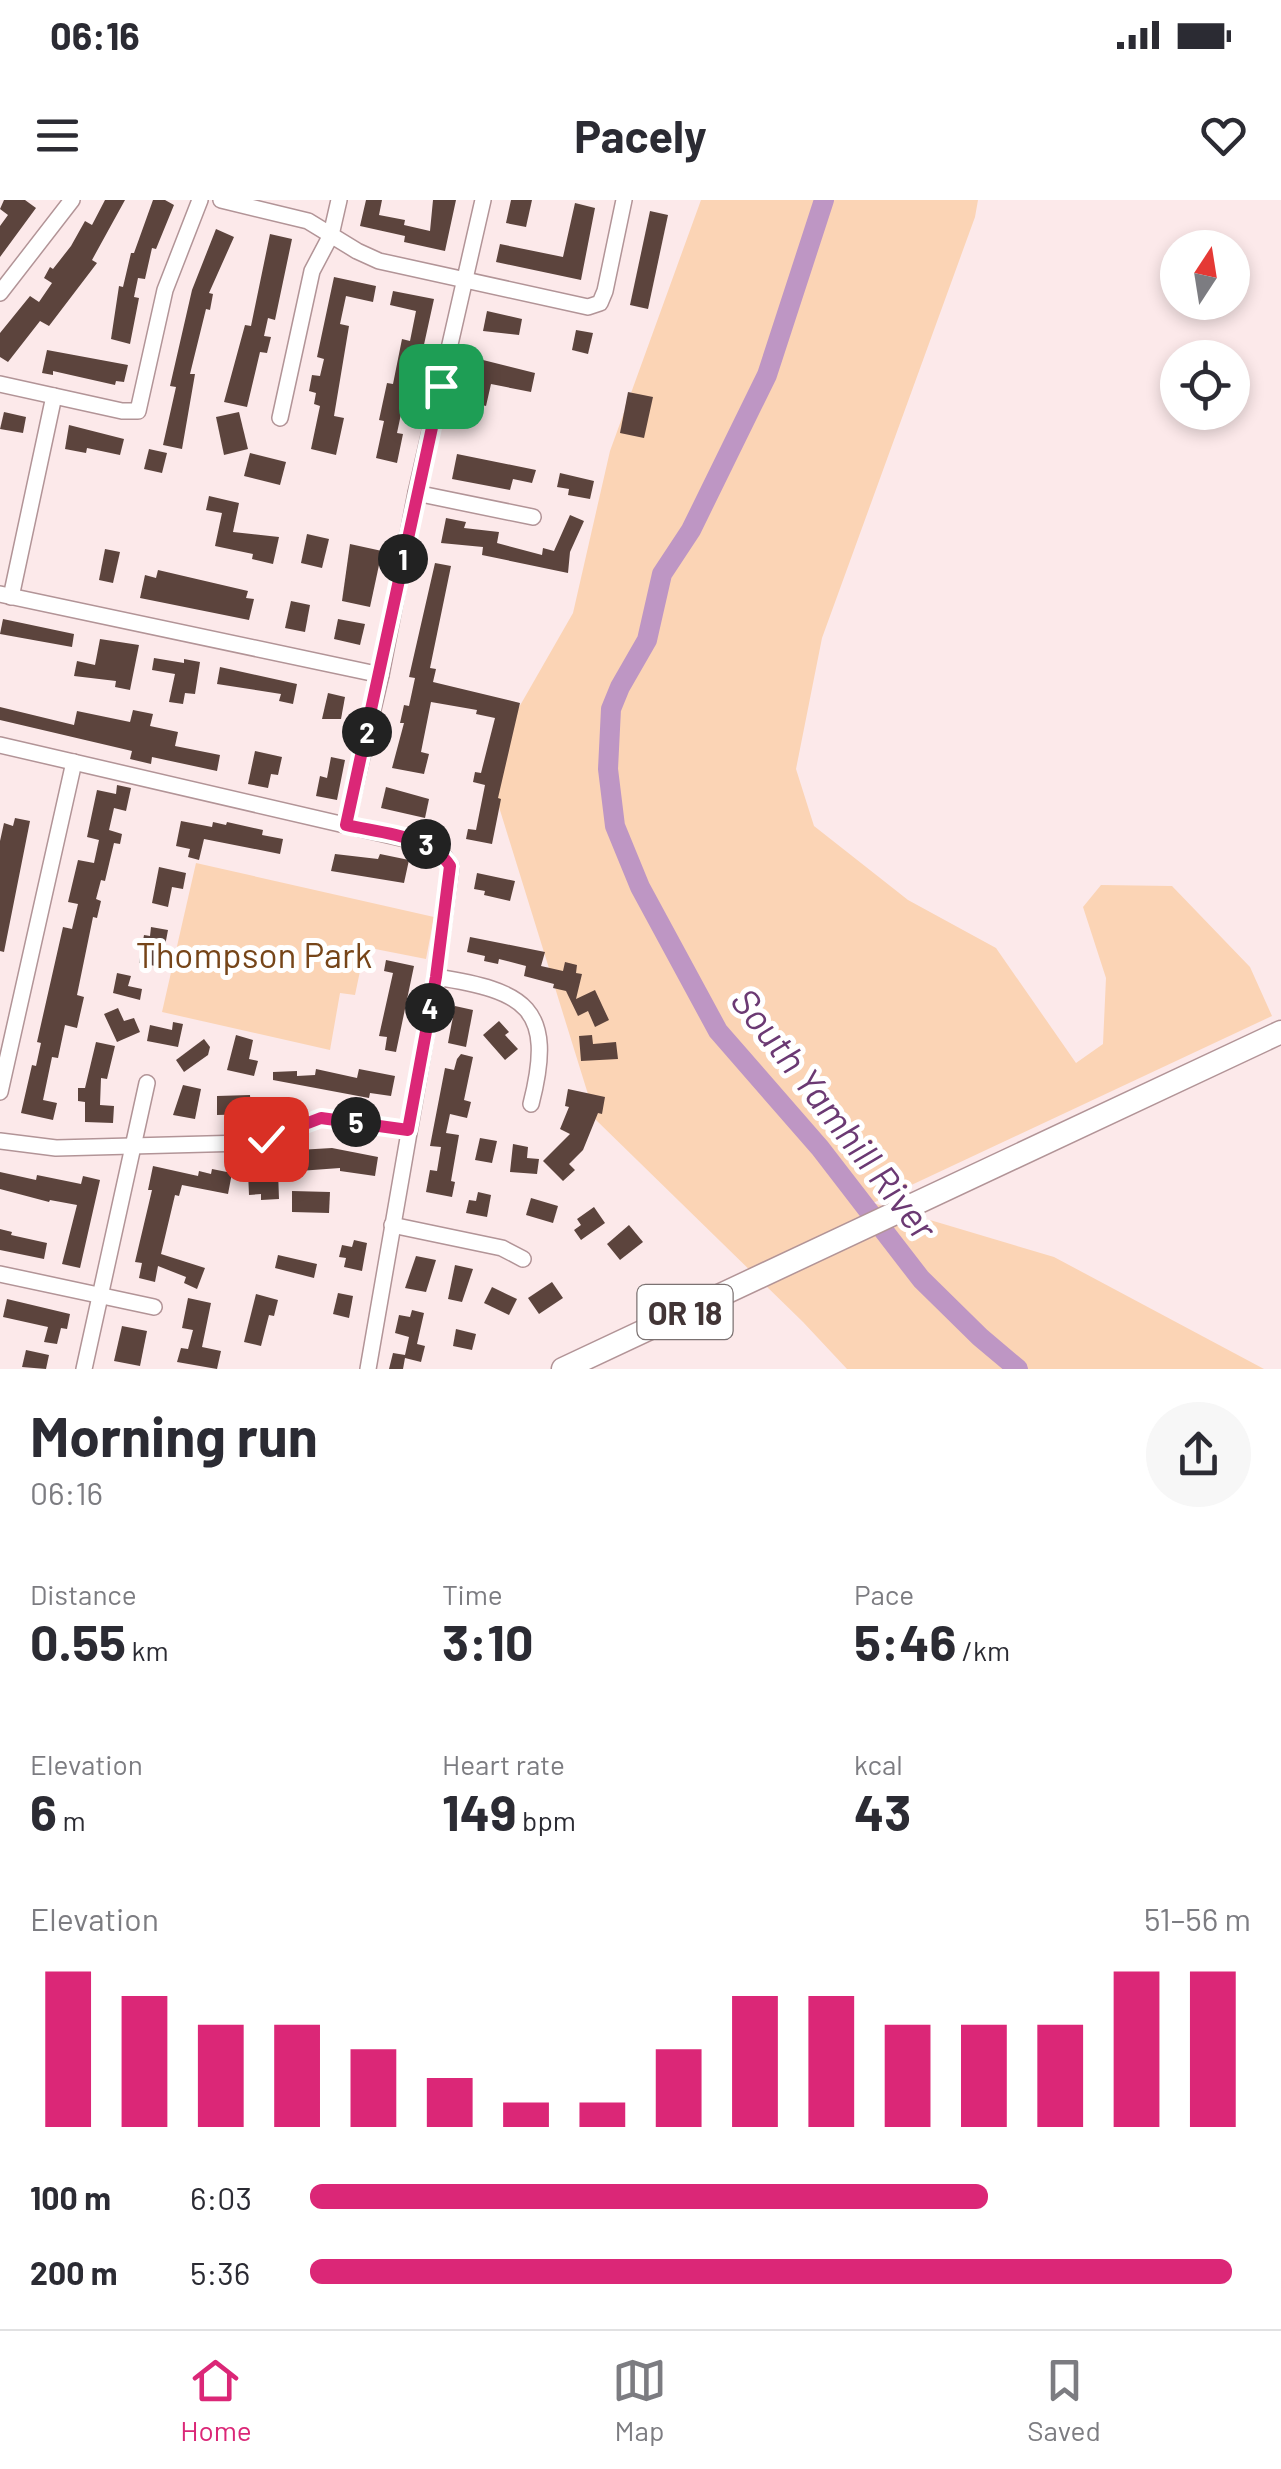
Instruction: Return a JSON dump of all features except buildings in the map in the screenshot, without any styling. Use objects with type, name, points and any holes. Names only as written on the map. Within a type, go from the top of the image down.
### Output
[{"type":"highway","name":"OR 18","points":[[563,1369],[1278,1034]]},
{"type":"street","points":[[0,292],[72,200]]},
{"type":"street","points":[[0,384],[122,411],[138,411],[166,290],[200,200]]},
{"type":"street","points":[[221,200],[308,221],[357,252],[380,261],[588,306],[600,303],[624,200]]},
{"type":"street","points":[[280,418],[312,271],[331,235],[339,200]]},
{"type":"street","points":[[346,825],[482,200]]},
{"type":"street","points":[[54,396],[6,596],[380,675]]},
{"type":"street","points":[[416,493],[532,517]]},
{"type":"street","points":[[0,746],[430,846],[450,866],[436,977],[368,1369]]},
{"type":"street","points":[[0,1092],[74,762]]},
{"type":"street","points":[[436,977],[480,984],[510,994],[529,1012],[538,1028],[542,1052],[531,1104]]},
{"type":"street","points":[[84,1369],[147,1082]]},
{"type":"street","points":[[0,1141],[40,1148],[245,1142],[266,1139],[321,1118],[408,1130]]},
{"type":"street","points":[[392,1225],[502,1248],[524,1259]]},
{"type":"street","points":[[0,1274],[154,1307]]},
{"type":"green space","points":[[701,200],[978,200],[822,638],[796,769],[814,826],[908,900],[996,948],[1076,1063],[1103,1044],[1106,978],[1083,907],[1101,885],[1172,886],[1250,967],[1272,1016],[873,1203],[1054,1257],[1264,1369],[847,1369],[596,1120],[486,765],[573,613],[610,451]]},
{"type":"green space","name":"Thompson Park","points":[[196,863],[434,917],[426,959],[365,947],[355,995],[340,993],[330,1050],[162,1012]]},
{"type":"waterway","name":"South Yamhill River","points":[[824,200],[767,375],[691,530],[662,574],[647,640],[611,709],[608,769],[615,826],[640,887],[718,1031],[820,1148],[921,1279],[1018,1369]]},
{"type":"route","points":[[266,1139],[321,1118],[408,1130],[436,977],[450,866],[430,846],[346,825],[441,386]]}]
